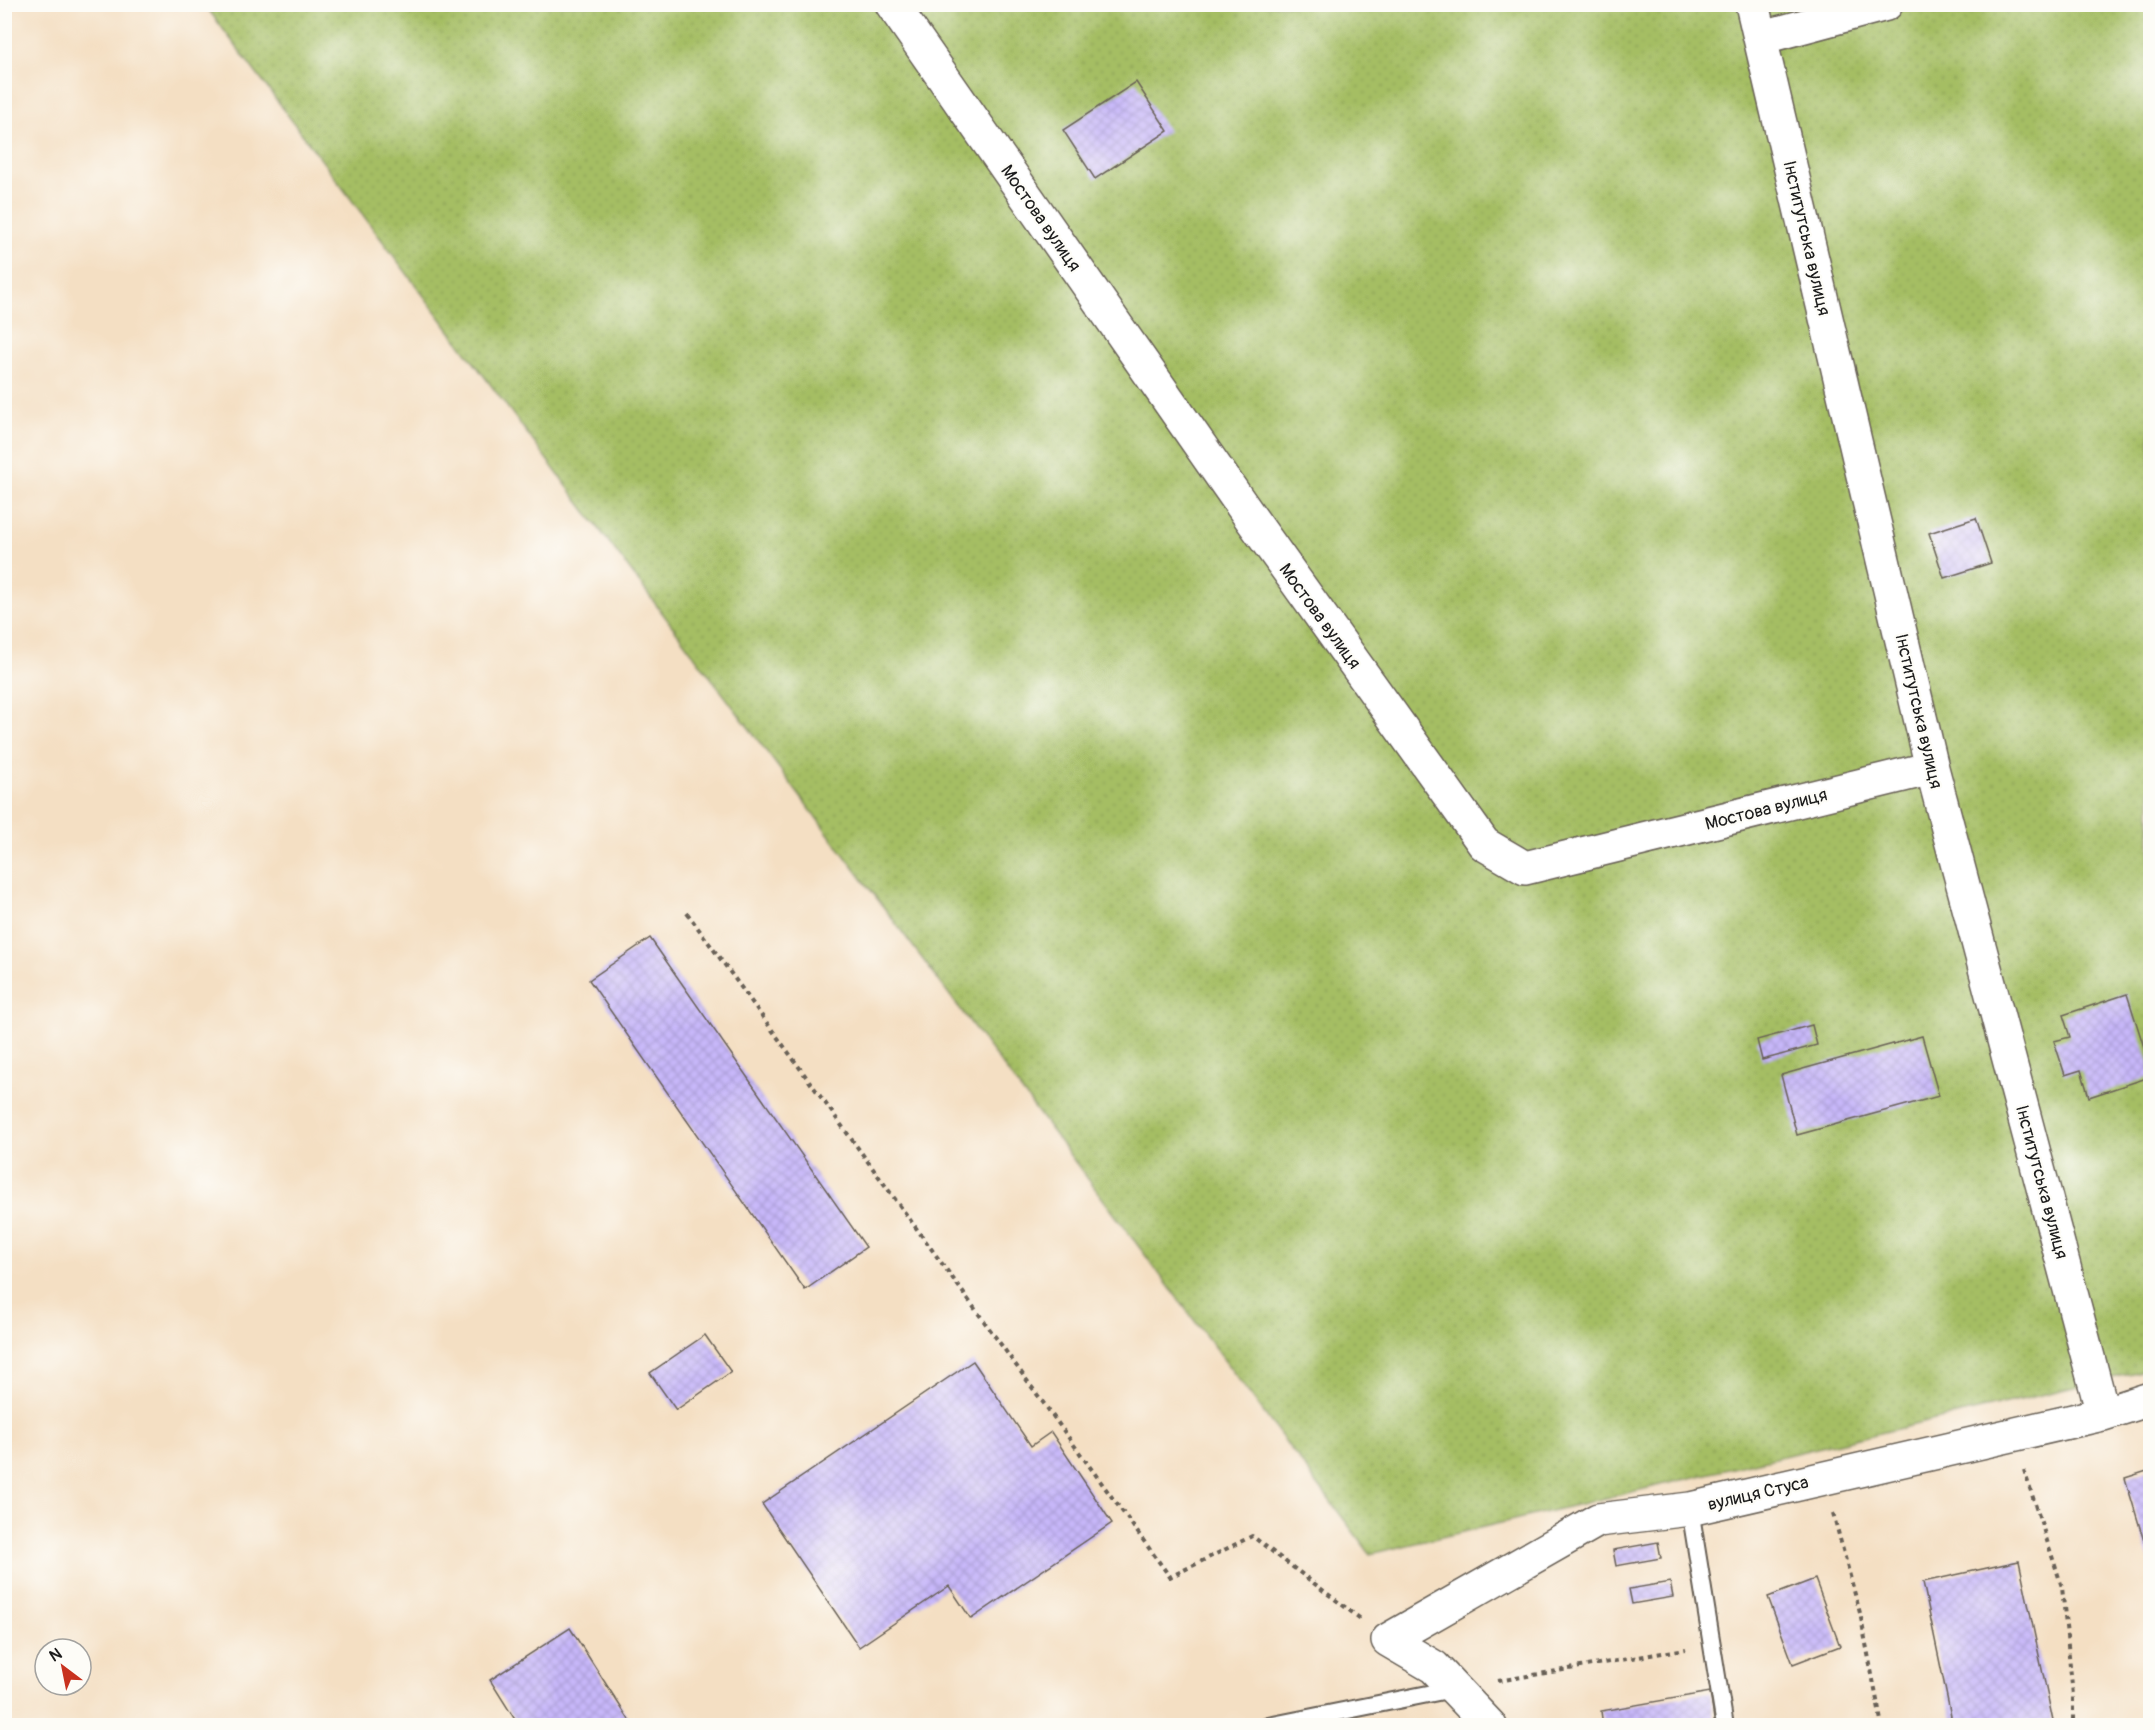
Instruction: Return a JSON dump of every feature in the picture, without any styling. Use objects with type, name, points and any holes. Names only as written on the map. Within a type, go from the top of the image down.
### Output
[{"type":"street","name":"Мостова вулиця","points":[[892,4],[1256,527],[1484,844],[1525,868],[1932,768]]},
{"type":"street","name":"Інститутська вулиця","points":[[1752,4],[1932,768],[2103,1414]]},
{"type":"street","points":[[1760,38],[1886,4]]},
{"type":"street","name":"вулиця Стуса","points":[[1388,1640],[1598,1520],[1690,1509],[2103,1414],[2151,1399]]},
{"type":"street","points":[[1388,1640],[1434,1667],[1490,1725]]},
{"type":"lane","points":[[1690,1509],[1725,1725]]},
{"type":"lane","points":[[1268,1725],[1453,1689]]},
{"type":"path","points":[[687,913],[1170,1577],[1252,1536],[1388,1640]]},
{"type":"path","points":[[2012,1435],[2062,1587],[2073,1695],[2073,1725]]},
{"type":"path","points":[[1824,1478],[1860,1614],[1882,1725]]},
{"type":"path","points":[[1453,1689],[1713,1644]]},
{"type":"green space","points":[[205,5],[2150,5],[2150,1369],[1370,1554]]},
{"type":"building","points":[[1136,82],[1168,131],[1095,179],[1063,130]]},
{"type":"building","points":[[1976,518],[1991,563],[1944,578],[1929,533]]},
{"type":"building","points":[[650,938],[866,1247],[805,1290],[589,980]]},
{"type":"building","points":[[2127,994],[2150,1066],[2150,1077],[2089,1097],[2081,1070],[2065,1075],[2054,1041],[2070,1037],[2063,1015]]},
{"type":"building","points":[[1812,1025],[1817,1045],[1762,1060],[1757,1040]]},
{"type":"building","points":[[1922,1036],[1939,1096],[1797,1135],[1781,1075]]},
{"type":"building","points":[[705,1335],[731,1372],[676,1410],[650,1373]]},
{"type":"building","points":[[973,1361],[1031,1446],[1051,1432],[1112,1523],[971,1619],[949,1586],[859,1647],[762,1504]]},
{"type":"building","points":[[2150,1470],[2150,1561],[2125,1478]]},
{"type":"building","points":[[1658,1542],[1661,1558],[1616,1566],[1613,1550]]},
{"type":"building","points":[[2019,1561],[2054,1726],[1953,1726],[1923,1582]]},
{"type":"building","points":[[1815,1579],[1840,1646],[1793,1664],[1768,1597]]},
{"type":"building","points":[[1670,1582],[1673,1597],[1632,1604],[1629,1589]]},
{"type":"building","points":[[570,1628],[633,1726],[519,1726],[490,1680]]},
{"type":"building","points":[[1710,1692],[1715,1726],[1603,1726],[1601,1711]]}]
